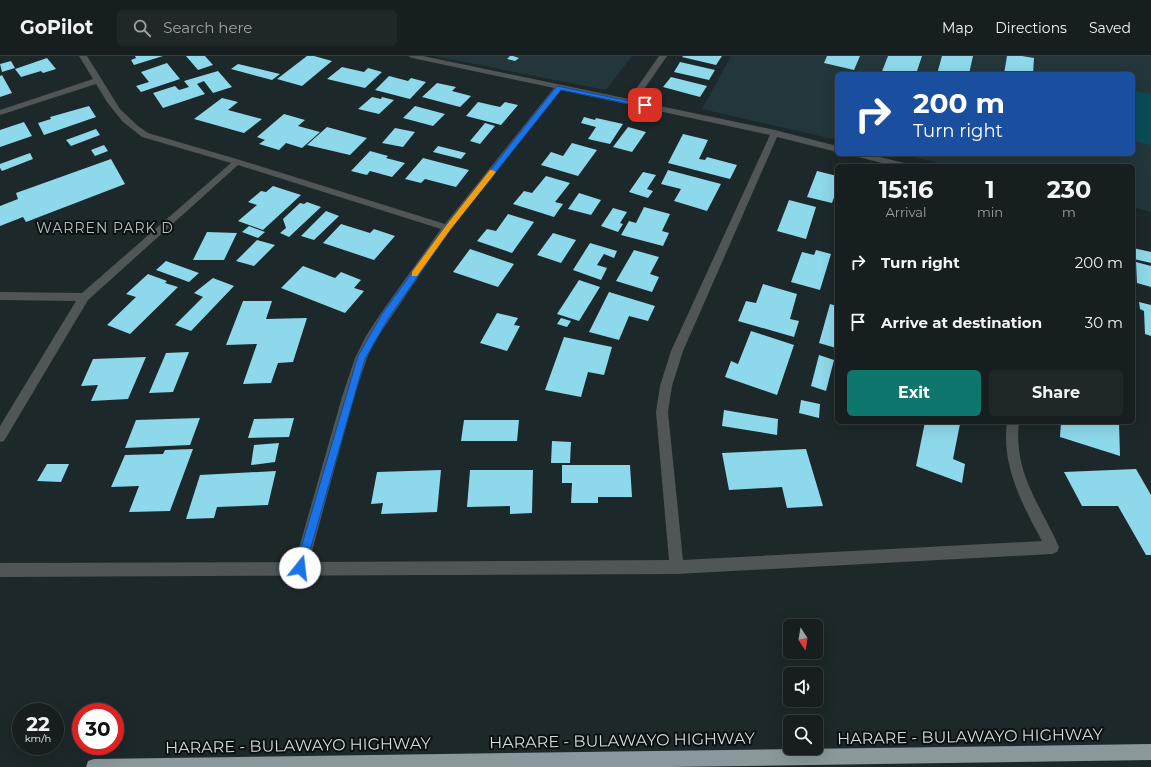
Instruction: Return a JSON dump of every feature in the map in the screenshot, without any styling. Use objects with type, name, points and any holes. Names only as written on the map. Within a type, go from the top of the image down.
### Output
[{"type":"highway","name":"HARARE - BULAWAYO HIGHWAY","points":[[94,767],[1151,752]]},
{"type":"street","points":[[84,56],[122,118],[139,131],[158,140],[237,162],[447,228]]},
{"type":"street","points":[[412,56],[775,133],[835,148]]},
{"type":"street","points":[[631,102],[663,56]]},
{"type":"street","points":[[0,113],[99,80]]},
{"type":"street","points":[[300,568],[361,358],[385,316],[447,228],[559,87]]},
{"type":"street","points":[[677,567],[662,412],[666,386],[677,351],[775,133]]},
{"type":"street","points":[[865,156],[897,164]]},
{"type":"street","points":[[0,437],[84,297],[237,162]]},
{"type":"street","points":[[0,296],[84,297]]},
{"type":"street","points":[[0,570],[677,567],[1052,547],[1032,510],[1016,469],[1012,446],[1013,424]]},
{"type":"shaded area","points":[[434,56],[632,56],[606,90]]},
{"type":"shaded area","points":[[731,56],[1151,56],[1151,212],[1135,208],[1135,164],[943,164],[909,156],[1135,156],[1135,72],[835,72],[835,140],[702,109]]},
{"type":"shaded area","points":[[1135,91],[1151,94],[1151,145],[1135,141]]},
{"type":"building","points":[[135,56],[163,56],[134,65],[131,60],[136,58]]},
{"type":"building","points":[[186,56],[205,56],[213,65],[198,70]]},
{"type":"building","points":[[307,56],[314,56],[332,61],[302,86],[277,79]]},
{"type":"building","points":[[510,56],[519,58],[515,61],[507,59]]},
{"type":"building","points":[[722,56],[716,65],[682,57]]},
{"type":"building","points":[[827,56],[860,56],[854,70],[824,63]]},
{"type":"building","points":[[888,56],[922,56],[917,72],[882,72]]},
{"type":"building","points":[[942,56],[973,56],[969,72],[938,72]]},
{"type":"building","points":[[1007,56],[1034,58],[1033,72],[1004,72]]},
{"type":"building","points":[[47,58],[56,69],[43,73],[41,71],[21,77],[15,69]]},
{"type":"building","points":[[11,61],[15,68],[2,72],[0,64]]},
{"type":"building","points":[[680,62],[715,70],[709,80],[674,72]]},
{"type":"building","points":[[167,63],[180,79],[141,92],[136,86],[149,82],[141,72]]},
{"type":"building","points":[[238,64],[280,74],[272,80],[231,69]]},
{"type":"building","points":[[342,67],[364,72],[368,68],[382,72],[365,88],[327,79]]},
{"type":"building","points":[[218,71],[232,87],[213,93],[204,81],[197,84],[205,94],[163,108],[153,93],[175,86],[179,90],[189,87],[184,81]]},
{"type":"building","points":[[2,75],[12,93],[0,97],[0,76]]},
{"type":"building","points":[[389,76],[408,81],[411,78],[426,82],[410,99],[375,90]]},
{"type":"building","points":[[671,77],[707,86],[700,97],[663,87]]},
{"type":"building","points":[[437,83],[456,87],[452,91],[471,96],[460,107],[422,97]]},
{"type":"building","points":[[372,97],[381,99],[382,97],[394,100],[379,114],[358,109]]},
{"type":"building","points":[[222,98],[238,102],[228,110],[262,119],[244,133],[194,119]]},
{"type":"building","points":[[478,102],[500,107],[505,102],[518,105],[501,125],[466,116]]},
{"type":"building","points":[[89,106],[96,117],[44,135],[38,123],[51,119],[50,117]]},
{"type":"building","points":[[415,106],[445,114],[433,126],[403,118]]},
{"type":"building","points":[[284,114],[305,120],[298,126],[320,132],[302,148],[286,143],[279,150],[259,144],[265,140],[257,137]]},
{"type":"building","points":[[584,117],[623,124],[610,144],[588,139],[596,127],[581,123]]},
{"type":"building","points":[[24,122],[32,136],[0,147],[0,130]]},
{"type":"building","points":[[485,123],[495,126],[480,144],[470,141]]},
{"type":"building","points":[[327,127],[367,138],[350,155],[307,145]]},
{"type":"building","points":[[628,127],[646,132],[632,152],[613,147]]},
{"type":"building","points":[[395,128],[415,132],[403,147],[382,143]]},
{"type":"building","points":[[96,129],[100,135],[71,146],[66,140]]},
{"type":"building","points":[[683,134],[708,140],[699,159],[705,160],[707,157],[737,165],[730,179],[668,163]]},
{"type":"building","points":[[572,143],[597,150],[578,176],[541,165],[551,152],[563,156]]},
{"type":"building","points":[[104,145],[108,151],[95,156],[91,150]]},
{"type":"building","points":[[438,146],[466,153],[461,159],[433,152]]},
{"type":"building","points":[[370,151],[388,156],[386,158],[405,163],[392,177],[370,171],[367,175],[351,171]]},
{"type":"building","points":[[30,153],[33,159],[2,171],[0,168],[0,164]]},
{"type":"building","points":[[423,158],[469,170],[456,187],[425,179],[421,183],[405,179]]},
{"type":"building","points":[[111,159],[125,184],[26,222],[23,217],[0,226],[0,206],[18,199],[16,193]]},
{"type":"building","points":[[668,170],[721,184],[707,211],[674,201],[681,189],[661,184]]},
{"type":"building","points":[[817,171],[835,176],[835,195],[832,203],[807,197]]},
{"type":"building","points":[[643,172],[656,175],[647,189],[653,191],[648,198],[629,192]]},
{"type":"building","points":[[546,176],[570,183],[555,202],[563,204],[554,217],[513,204],[524,191],[532,193]]},
{"type":"building","points":[[273,186],[301,195],[263,230],[238,221],[257,205],[248,202],[261,191],[266,192]]},
{"type":"building","points":[[579,193],[601,200],[591,215],[568,209]]},
{"type":"building","points":[[789,200],[816,207],[806,239],[777,231]]},
{"type":"building","points":[[307,202],[321,207],[289,237],[280,233],[286,228],[283,219],[300,203],[304,204]]},
{"type":"building","points":[[644,207],[670,214],[662,231],[669,233],[663,246],[621,235],[629,221],[636,223]]},
{"type":"building","points":[[613,208],[627,212],[620,223],[623,224],[618,232],[601,226]]},
{"type":"building","points":[[326,211],[339,216],[314,240],[301,236]]},
{"type":"building","points":[[508,214],[534,222],[512,253],[477,241],[487,229],[496,231]]},
{"type":"building","points":[[341,224],[370,233],[374,229],[395,236],[374,260],[323,243]]},
{"type":"building","points":[[249,226],[265,232],[258,238],[242,232]]},
{"type":"building","points":[[207,232],[237,233],[224,260],[193,260]]},
{"type":"building","points":[[553,233],[576,240],[561,263],[537,255]]},
{"type":"building","points":[[257,240],[275,245],[254,266],[236,261]]},
{"type":"building","points":[[590,243],[617,251],[614,258],[604,254],[597,265],[607,268],[601,280],[573,270]]},
{"type":"building","points":[[1135,248],[1151,252],[1151,263],[1135,259]]},
{"type":"building","points":[[470,249],[514,264],[498,287],[453,272]]},
{"type":"building","points":[[634,250],[659,257],[650,274],[659,277],[652,292],[616,281]]},
{"type":"building","points":[[816,250],[831,254],[820,290],[791,282],[802,252],[814,255]]},
{"type":"building","points":[[166,261],[199,273],[189,282],[156,270]]},
{"type":"building","points":[[1136,262],[1151,266],[1151,287],[1137,283]]},
{"type":"building","points":[[303,266],[335,278],[341,272],[361,280],[354,288],[364,291],[345,313],[281,288]]},
{"type":"building","points":[[148,274],[167,281],[165,283],[178,287],[130,334],[107,325],[136,297],[126,294]]},
{"type":"building","points":[[213,278],[234,286],[191,331],[175,325],[203,297],[194,293]]},
{"type":"building","points":[[579,280],[600,287],[579,321],[557,314]]},
{"type":"building","points":[[763,284],[797,294],[790,319],[799,321],[794,337],[738,321],[746,301],[756,303]]},
{"type":"building","points":[[609,292],[655,306],[648,321],[629,316],[619,340],[589,332]]},
{"type":"building","points":[[243,301],[272,301],[266,319],[307,318],[293,362],[278,363],[271,383],[243,384],[257,344],[226,345]]},
{"type":"building","points":[[1139,302],[1151,305],[1151,336],[1145,334],[1144,311],[1140,309]]},
{"type":"building","points":[[830,304],[835,305],[835,348],[819,343]]},
{"type":"building","points":[[497,313],[518,318],[514,325],[520,326],[507,351],[480,343]]},
{"type":"building","points":[[561,318],[571,321],[567,327],[557,324]]},
{"type":"building","points":[[751,331],[794,345],[777,395],[725,377],[731,361],[738,364]]},
{"type":"building","points":[[564,337],[612,347],[604,375],[588,372],[581,397],[545,390]]},
{"type":"building","points":[[189,352],[173,392],[149,393],[166,353]]},
{"type":"building","points":[[819,355],[834,360],[826,391],[811,386]]},
{"type":"building","points":[[146,357],[128,399],[91,401],[98,385],[81,386],[93,359]]},
{"type":"building","points":[[801,400],[820,404],[819,418],[799,413]]},
{"type":"building","points":[[724,410],[778,419],[777,435],[722,426]]},
{"type":"building","points":[[200,418],[190,445],[125,448],[136,420]]},
{"type":"building","points":[[294,418],[289,437],[248,438],[254,419]]},
{"type":"building","points":[[464,420],[519,420],[517,441],[461,441]]},
{"type":"building","points":[[925,424],[960,424],[953,459],[965,464],[962,483],[916,466]]},
{"type":"building","points":[[1061,424],[1119,424],[1120,456],[1060,437]]},
{"type":"building","points":[[552,441],[571,442],[570,463],[551,463]]},
{"type":"building","points":[[279,443],[275,462],[251,465],[254,445]]},
{"type":"building","points":[[193,449],[170,511],[129,512],[139,486],[111,487],[125,455],[163,454],[165,450]]},
{"type":"building","points":[[806,449],[823,506],[787,508],[782,487],[729,490],[722,453]]},
{"type":"building","points":[[47,464],[69,464],[61,482],[37,481]]},
{"type":"building","points":[[562,465],[630,465],[632,497],[598,497],[598,503],[571,503],[572,483],[562,483]]},
{"type":"building","points":[[1136,469],[1151,495],[1151,555],[1146,555],[1118,506],[1082,506],[1064,472]]},
{"type":"building","points":[[441,470],[437,512],[381,514],[383,503],[371,504],[377,472]]},
{"type":"building","points":[[470,470],[533,470],[532,513],[510,514],[510,506],[467,507]]},
{"type":"building","points":[[276,471],[268,505],[217,507],[214,518],[186,519],[200,475]]},
{"type":"slow traffic","points":[[415,274],[447,228],[492,172]]},
{"type":"district","name":"WARREN PARK D","points":[[105,228]]},
{"type":"route","points":[[300,568],[348,397],[361,358],[370,339],[385,316],[447,228],[559,87],[645,105]]}]
